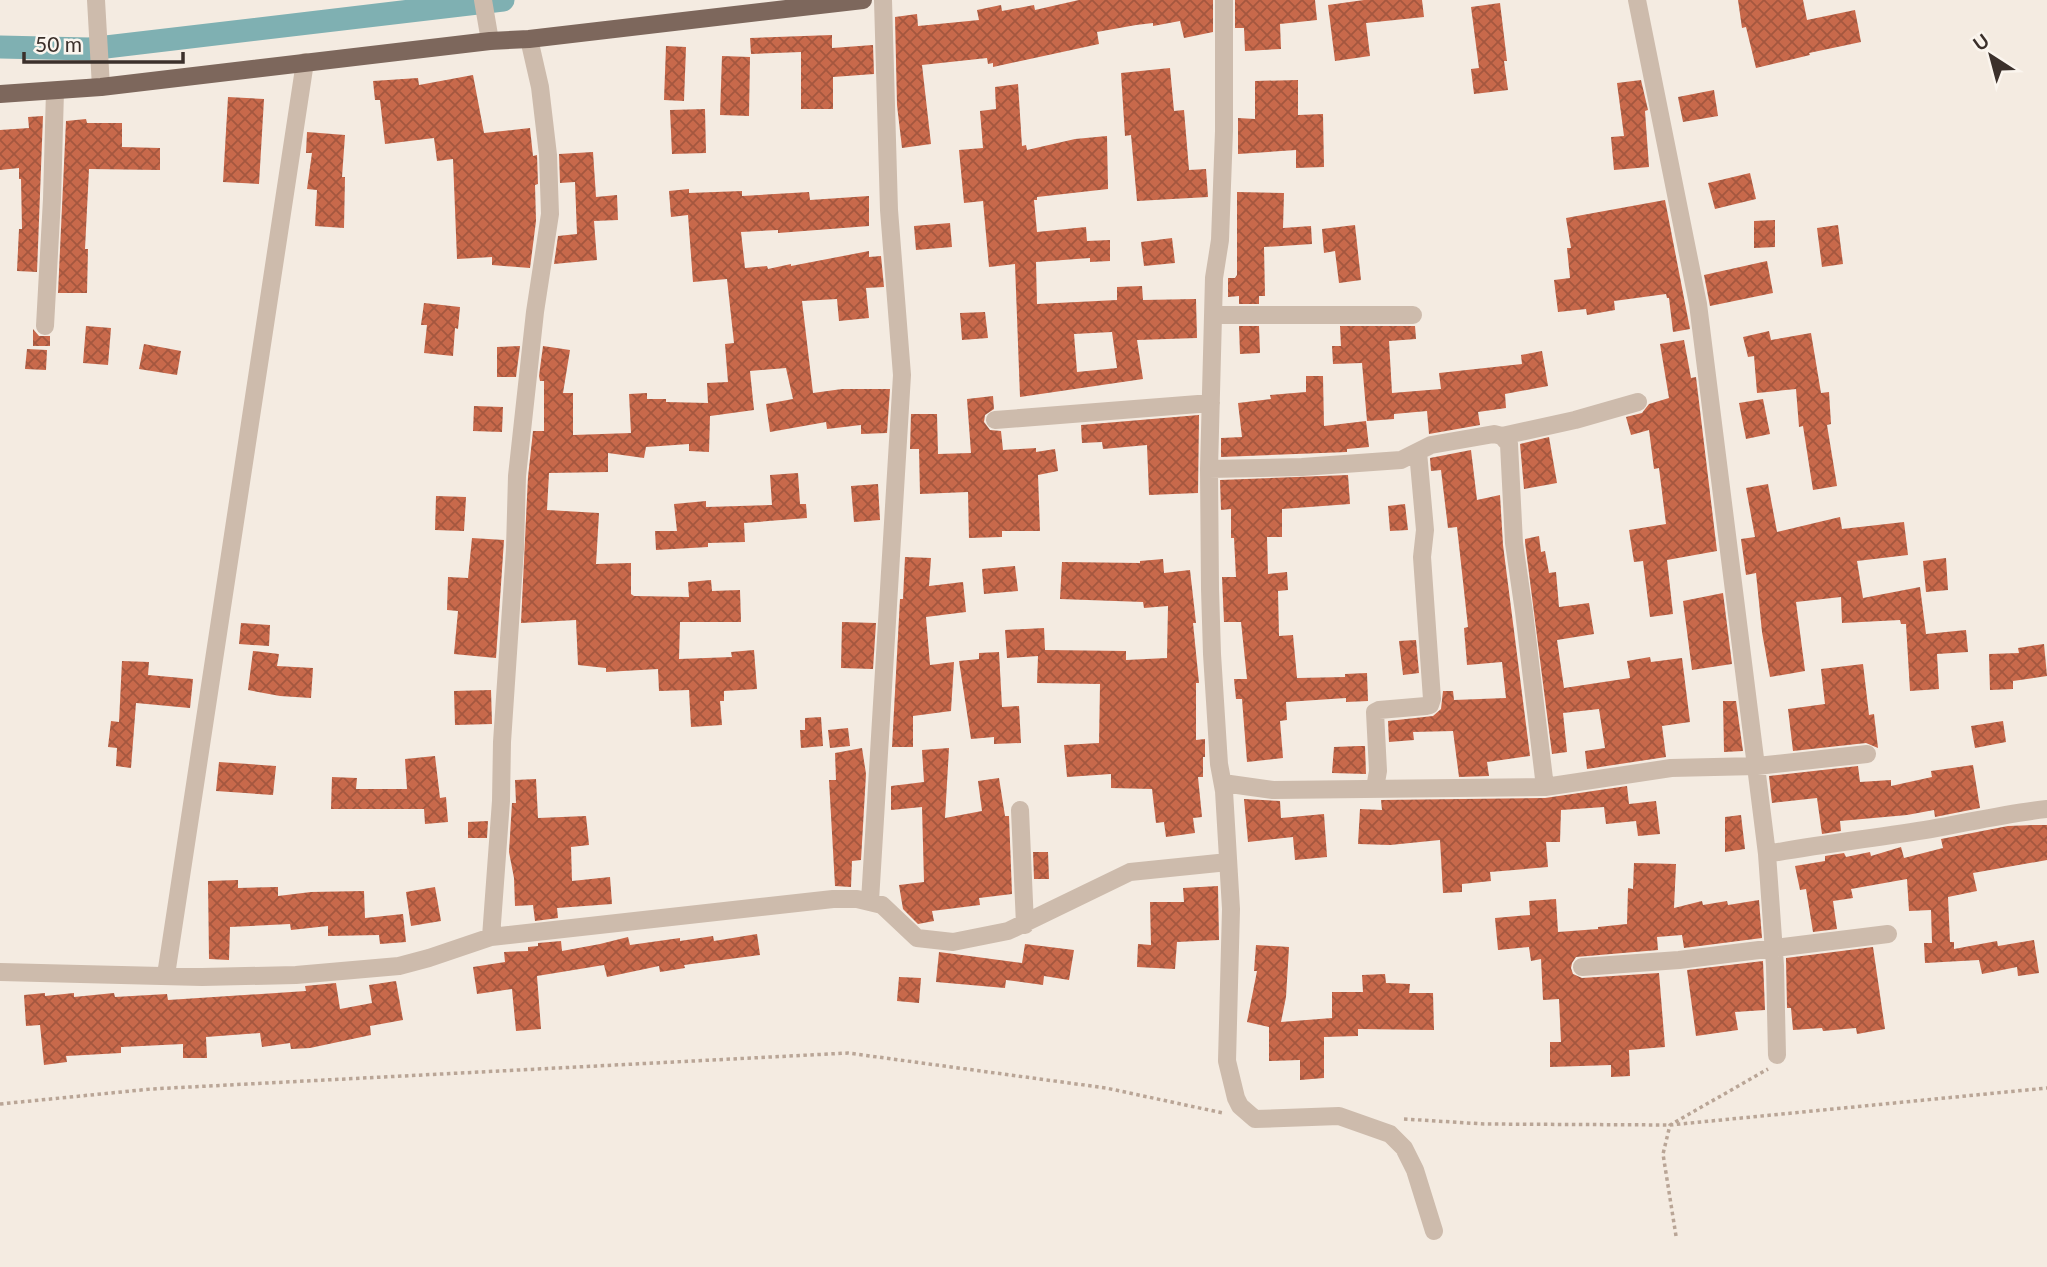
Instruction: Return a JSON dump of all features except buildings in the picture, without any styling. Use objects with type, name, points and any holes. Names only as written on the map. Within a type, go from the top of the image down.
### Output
[{"type":"main road","points":[[0,94],[55,92],[101,78],[305,62],[863,0]]},
{"type":"street","points":[[483,0],[490,41]]},
{"type":"street","points":[[870,901],[902,375],[889,210],[883,0]]},
{"type":"street","points":[[1224,0],[1224,131],[1220,240],[1214,278],[1209,469],[1212,654],[1231,909],[1227,1061],[1236,1098],[1240,1106],[1255,1119],[1339,1116],[1390,1134],[1404,1148],[1415,1170],[1434,1231]]},
{"type":"street","points":[[1637,0],[1698,304],[1767,854],[1775,966],[1777,1055]]},
{"type":"street","points":[[97,6],[101,78]]},
{"type":"street","points":[[491,937],[501,801],[517,476],[550,214],[548,155],[540,87],[529,39]]},
{"type":"street","points":[[166,975],[305,62]]},
{"type":"street","points":[[45,326],[55,92]]},
{"type":"street","points":[[1213,316],[1413,315]]},
{"type":"street","points":[[1209,469],[1302,467],[1401,460],[1431,445],[1494,434],[1502,436],[1575,420],[1638,402]]},
{"type":"street","points":[[995,420],[1211,403]]},
{"type":"street","points":[[1502,436],[1509,444],[1514,543],[1545,787]]},
{"type":"street","points":[[1375,788],[1378,771],[1376,712],[1426,706],[1430,705],[1432,699],[1422,557],[1425,530],[1418,452]]},
{"type":"street","points":[[1223,783],[1272,790],[1545,787],[1671,768],[1757,766],[1867,754]]},
{"type":"street","points":[[1767,854],[2047,809]]},
{"type":"street","points":[[1020,810],[1025,925]]},
{"type":"street","points":[[0,972],[253,977],[400,966],[491,937],[834,899],[870,901],[882,905],[917,938],[953,942],[976,939],[1025,925],[1130,872],[1228,862]]},
{"type":"street","points":[[1582,967],[1679,960],[1888,934]]},
{"type":"path","points":[[0,1104],[151,1089],[848,1053],[1106,1088],[1255,1119]]},
{"type":"path","points":[[1676,1236],[1663,1154],[1670,1125],[1718,1096],[1766,1072],[1777,1055]]},
{"type":"path","points":[[1392,1119],[1484,1124],[1670,1125],[2047,1088]]},
{"type":"waterway","points":[[0,47],[89,49],[503,0]]}]
